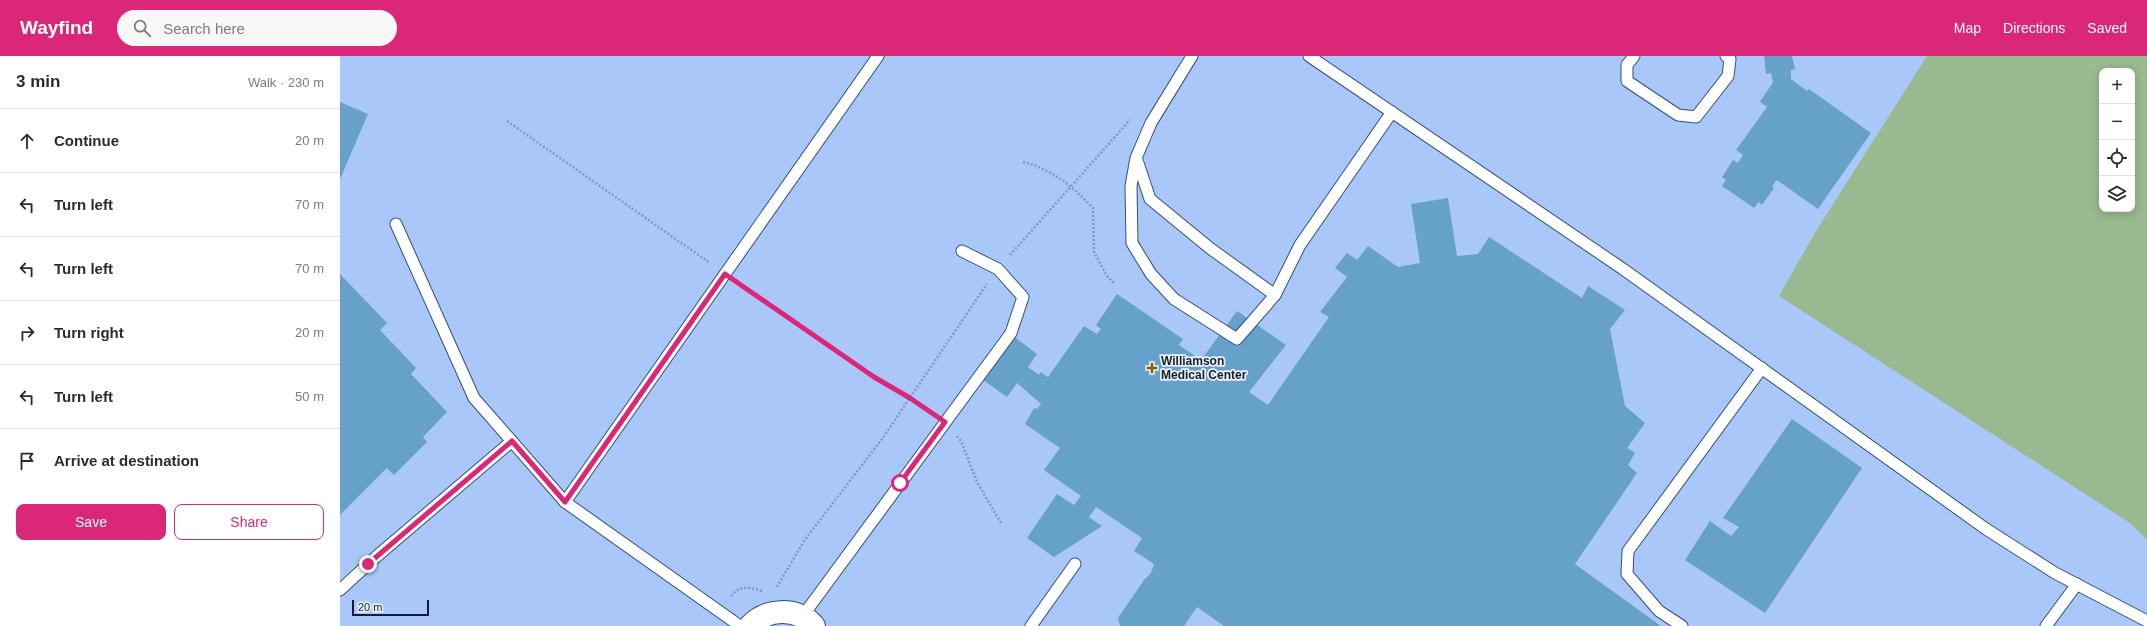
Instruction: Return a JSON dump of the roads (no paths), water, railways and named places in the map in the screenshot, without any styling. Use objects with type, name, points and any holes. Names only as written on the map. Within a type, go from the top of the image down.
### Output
[{"type":"street","points":[[750,626],[765,615],[778,612],[790,612],[808,621]]},
{"type":"lane","points":[[565,502],[878,56]]},
{"type":"lane","points":[[1192,56],[1151,123],[1136,158],[1131,186],[1132,243],[1151,274],[1174,299],[1237,339],[1275,295],[1300,245],[1392,112]]},
{"type":"lane","points":[[1309,56],[1623,269],[1986,529],[2055,573],[2147,621]]},
{"type":"lane","points":[[1634,56],[1627,65],[1627,81],[1678,115],[1696,117],[1728,76],[1730,57]]},
{"type":"lane","points":[[1136,158],[1150,199],[1211,249],[1275,295]]},
{"type":"lane","points":[[396,224],[474,398],[565,502],[740,626]]},
{"type":"lane","points":[[808,621],[945,422],[1011,333],[1023,297],[998,269],[962,250]]},
{"type":"lane","points":[[1682,626],[1659,611],[1627,574],[1628,551],[1762,368]]},
{"type":"lane","points":[[340,590],[377,556],[512,441]]},
{"type":"lane","points":[[1031,626],[1075,564]]},
{"type":"lane","points":[[2046,626],[2077,584]]},
{"type":"place","name":"Williamson Medical Center","points":[[1152,368]]}]
